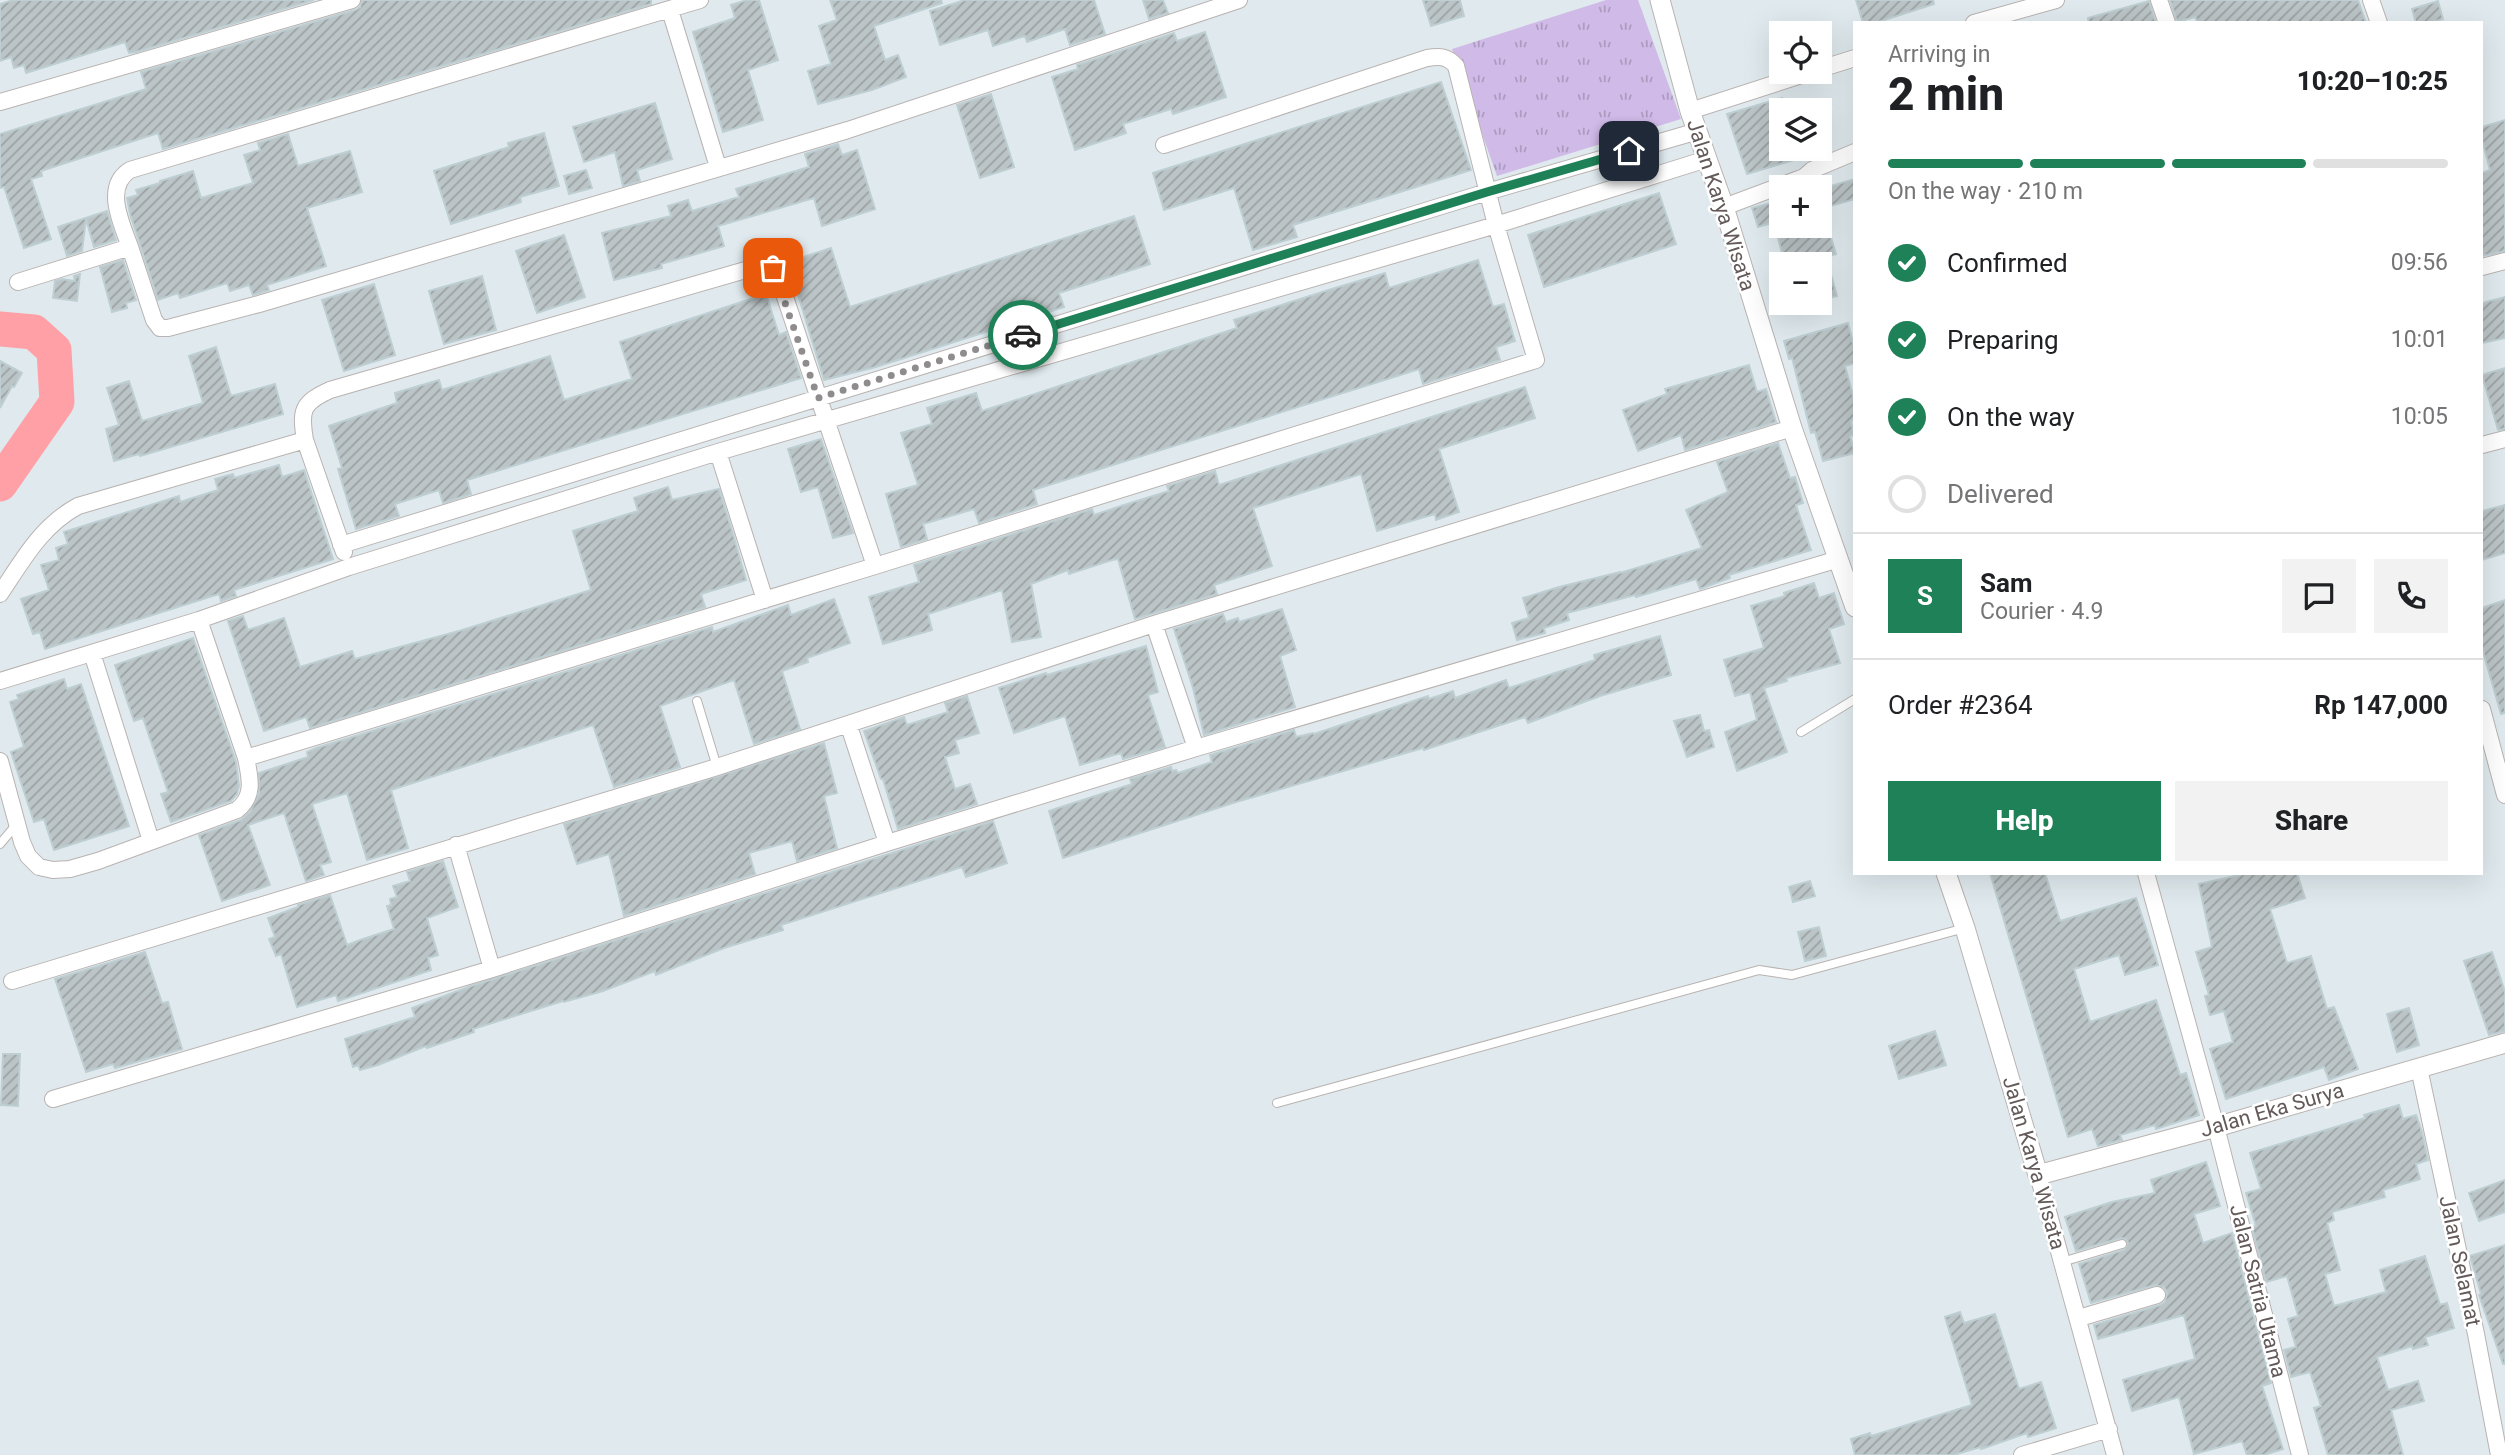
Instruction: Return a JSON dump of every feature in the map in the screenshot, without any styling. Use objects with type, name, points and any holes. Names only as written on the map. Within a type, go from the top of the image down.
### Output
[{"type":"street","points":[[0,102],[352,0]]},
{"type":"street","points":[[700,0],[130,170],[122,175],[115,190],[116,201],[154,320],[160,328],[168,328],[259,304],[848,130],[1222,3],[1240,0]]},
{"type":"street","name":"Jalan Karya Wisata","points":[[1660,0],[1690,111],[1722,202],[1792,428],[1853,601]]},
{"type":"street","points":[[1981,21],[2056,0]]},
{"type":"street","points":[[2159,0],[2166,21]]},
{"type":"street","points":[[2371,0],[2378,21]]},
{"type":"street","points":[[670,10],[718,167]]},
{"type":"street","points":[[246,758],[1536,360],[1487,192],[1456,66],[1449,59],[1440,56],[1427,58],[1164,145]]},
{"type":"street","points":[[1832,65],[1853,59]]},
{"type":"street","points":[[1690,111],[1774,84]]},
{"type":"street","points":[[341,545],[1487,192],[1698,131]]},
{"type":"street","points":[[1722,202],[1800,169],[1812,170],[1853,153]]},
{"type":"street","points":[[0,681],[199,620],[349,567],[826,419],[1496,225],[1707,159]]},
{"type":"street","points":[[18,282],[130,247]]},
{"type":"street","points":[[2483,267],[2505,261]]},
{"type":"street","points":[[349,567],[305,440],[301,418],[312,399],[330,390],[763,265],[773,268],[779,279],[875,566]]},
{"type":"street","points":[[12,981],[849,726],[1154,624],[1792,428]]},
{"type":"street","points":[[2483,445],[2505,439]]},
{"type":"street","points":[[0,594],[42,534],[59,516],[78,506],[305,440]]},
{"type":"street","points":[[718,453],[765,600]]},
{"type":"street","points":[[52,1099],[492,969],[1196,748],[1839,559]]},
{"type":"street","points":[[0,761],[28,856],[39,867],[53,870],[70,869],[98,861],[222,817],[246,804],[250,792],[246,758],[199,620]]},
{"type":"street","points":[[1154,624],[1196,748]]},
{"type":"street","points":[[92,653],[151,841]]},
{"type":"street","points":[[2483,713],[2505,795]]},
{"type":"street","points":[[849,726],[887,844]]},
{"type":"street","points":[[456,845],[492,969]]},
{"type":"street","name":"Jalan Karya Wisata","points":[[1947,875],[2038,1175],[2115,1455]]},
{"type":"street","name":"Jalan Satria Utama","points":[[2147,875],[2216,1127],[2300,1455]]},
{"type":"street","name":"Jalan Eka Surya","points":[[2038,1175],[2216,1127],[2505,1043]]},
{"type":"street","name":"Jalan Selamat","points":[[2419,1068],[2499,1455]]},
{"type":"street","points":[[2079,1318],[2157,1295]]},
{"type":"street","points":[[2022,1455],[2109,1429]]},
{"type":"lane","points":[[1801,732],[1853,700]]},
{"type":"lane","points":[[696,701],[717,767]]},
{"type":"lane","points":[[0,844],[17,824]]},
{"type":"lane","points":[[1278,1103],[1759,970],[1792,975],[1965,928]]},
{"type":"lane","points":[[2062,1262],[2122,1244]]},
{"type":"green space","points":[[1606,0],[1638,0],[1681,119],[1497,176],[1452,49]]},
{"type":"building","points":[[13,0],[314,0],[136,52],[129,53],[125,42],[26,73],[24,65],[14,68],[11,57],[0,61],[0,4]]},
{"type":"building","points":[[362,0],[651,0],[651,4],[163,149],[158,133],[41,171],[42,176],[31,179],[51,239],[24,248],[4,187],[0,188],[0,134],[146,89],[141,72],[355,10],[360,7]]},
{"type":"building","points":[[747,0],[759,0],[778,60],[748,70],[763,120],[723,132],[693,32],[735,18],[731,5]]},
{"type":"building","points":[[830,0],[941,0],[942,3],[874,26],[885,60],[898,55],[906,77],[872,90],[818,104],[808,71],[831,64],[819,26],[837,20]]},
{"type":"building","points":[[965,0],[1094,0],[1105,34],[1070,45],[1065,29],[1027,42],[1025,36],[993,46],[988,30],[940,45],[930,11]]},
{"type":"building","points":[[1143,0],[1163,0],[1168,13],[1149,19]]},
{"type":"building","points":[[1423,0],[1460,0],[1464,16],[1431,26]]},
{"type":"building","points":[[1856,0],[1933,0],[1934,4],[1881,21],[1862,21]]},
{"type":"building","points":[[2170,0],[2358,0],[2365,21],[2197,21],[2195,17],[2177,21]]},
{"type":"building","points":[[2149,1],[2155,21],[2089,21],[2088,18]]},
{"type":"building","points":[[2438,1],[2443,19],[2415,21],[2412,9]]},
{"type":"building","points":[[1205,32],[1226,97],[1173,114],[1171,109],[1123,124],[1126,133],[1075,150],[1052,77],[1078,69],[1077,65],[1174,33],[1177,41]]},
{"type":"building","points":[[1441,82],[1471,170],[1293,225],[1297,237],[1253,250],[1234,188],[1164,210],[1153,173]]},
{"type":"building","points":[[991,94],[1014,167],[980,178],[957,105]]},
{"type":"building","points":[[1769,102],[1769,161],[1790,161],[1747,174],[1727,114]]},
{"type":"building","points":[[655,103],[672,159],[637,170],[640,181],[623,186],[615,152],[584,162],[573,127]]},
{"type":"building","points":[[2505,120],[2505,251],[2483,256],[2483,173],[2490,170],[2483,144],[2483,127]]},
{"type":"building","points":[[544,133],[559,186],[520,197],[521,202],[451,224],[434,171],[509,147],[508,143]]},
{"type":"building","points":[[288,134],[298,166],[350,151],[362,192],[307,208],[326,266],[267,285],[269,290],[253,295],[249,285],[230,291],[227,283],[180,298],[178,293],[158,300],[127,198],[138,195],[136,190],[193,171],[201,198],[253,183],[244,155],[260,150],[258,143]]},
{"type":"building","points":[[838,144],[842,155],[857,150],[875,209],[822,226],[814,198],[718,226],[724,246],[661,264],[662,268],[614,280],[602,233],[671,216],[668,206],[688,200],[692,211],[739,197],[736,189],[809,167],[805,154]]},
{"type":"building","points":[[586,170],[592,188],[569,194],[564,176]]},
{"type":"building","points":[[1853,180],[1853,200],[1832,206],[1832,186]]},
{"type":"building","points":[[1659,193],[1676,244],[1544,287],[1528,235]]},
{"type":"building","points":[[1769,203],[1769,224],[1758,227],[1752,208]]},
{"type":"building","points":[[107,211],[116,240],[94,247],[86,219],[82,251],[67,256],[58,227]]},
{"type":"building","points":[[1134,216],[1150,264],[1059,293],[1064,307],[876,367],[824,380],[788,262],[831,248],[850,307]]},
{"type":"building","points":[[564,235],[585,297],[537,313],[516,251]]},
{"type":"building","points":[[1778,238],[1831,238],[1836,254],[1832,255],[1832,252],[1782,252]]},
{"type":"building","points":[[123,260],[136,300],[126,303],[127,308],[112,312],[100,267]]},
{"type":"building","points":[[1478,260],[1493,307],[1504,304],[1515,341],[1496,347],[1500,360],[1423,384],[1419,369],[1033,490],[1037,504],[979,523],[974,509],[923,524],[927,539],[901,547],[886,494],[918,485],[901,433],[932,424],[927,408],[976,393],[982,411],[1237,328],[1234,320],[1335,288],[1385,273],[1389,288]]},
{"type":"building","points":[[80,274],[77,301],[53,298],[55,281],[75,281],[74,276]]},
{"type":"building","points":[[482,276],[496,330],[444,344],[429,291]]},
{"type":"building","points":[[1832,278],[1837,296],[1832,297]]},
{"type":"building","points":[[374,284],[395,355],[344,371],[322,300]]},
{"type":"building","points":[[766,294],[779,335],[786,332],[801,378],[467,480],[471,494],[443,503],[439,490],[395,504],[399,516],[356,529],[338,469],[342,468],[329,426],[397,403],[395,393],[439,380],[442,390],[550,356],[564,400],[632,379],[620,342]]},
{"type":"building","points":[[2505,297],[2505,338],[2483,343],[2483,303]]},
{"type":"building","points":[[1848,323],[1853,342],[1853,364],[1845,366],[1853,396],[1853,435],[1850,436],[1853,454],[1823,461],[1815,432],[1811,433],[1792,358],[1789,359],[1784,341]]},
{"type":"building","points":[[216,347],[231,396],[275,384],[283,414],[140,456],[139,454],[114,461],[106,429],[119,425],[107,388],[129,381],[142,421],[203,403],[189,356]]},
{"type":"building","points":[[0,361],[22,373],[0,408]]},
{"type":"building","points":[[1749,365],[1757,392],[1766,389],[1776,422],[1685,450],[1681,435],[1638,451],[1623,410],[1667,394],[1665,389]]},
{"type":"building","points":[[2505,368],[2505,429],[2498,430],[2483,375]]},
{"type":"building","points":[[1525,387],[1535,418],[1439,449],[1459,512],[1436,520],[1435,514],[1377,531],[1361,474],[1253,508],[1272,566],[1214,585],[1217,594],[1135,619],[1118,559],[1069,574],[1068,570],[1031,584],[1041,637],[1012,642],[1002,590],[928,614],[932,630],[883,644],[869,597],[919,582],[914,565],[1092,509],[1094,515],[1169,491],[1167,486],[1215,471],[1219,485]]},
{"type":"building","points":[[821,439],[853,533],[833,538],[818,487],[801,492],[788,449]]},
{"type":"building","points":[[1778,443],[1790,478],[1795,477],[1803,503],[1796,505],[1811,550],[1729,575],[1730,578],[1700,589],[1696,579],[1636,597],[1635,595],[1567,613],[1569,620],[1544,628],[1545,633],[1517,640],[1512,623],[1529,618],[1523,598],[1702,548],[1686,510],[1728,492],[1717,462]]},
{"type":"building","points":[[279,465],[282,477],[304,470],[333,559],[234,590],[236,596],[221,601],[219,594],[45,649],[40,632],[33,634],[21,599],[49,590],[41,565],[59,560],[56,548],[68,544],[64,532],[179,496],[180,502],[218,490],[215,479],[233,474],[234,478]]},
{"type":"building","points":[[668,487],[672,500],[719,489],[734,537],[746,580],[701,594],[705,607],[310,728],[306,717],[264,731],[228,621],[243,616],[248,630],[284,618],[300,667],[352,651],[355,659],[459,631],[591,590],[573,531],[638,511],[634,498]]},
{"type":"building","points":[[2505,505],[2505,553],[2483,560],[2483,511]]},
{"type":"building","points":[[1814,583],[1819,598],[1834,593],[1844,624],[1829,629],[1840,663],[1786,678],[1787,681],[1764,688],[1787,752],[1737,771],[1725,732],[1757,720],[1750,692],[1735,696],[1724,660],[1764,648],[1751,606],[1785,596],[1784,593]]},
{"type":"building","points":[[834,599],[850,643],[807,658],[808,662],[782,671],[800,729],[754,744],[734,680],[660,706],[680,767],[614,787],[593,725],[391,790],[408,848],[367,860],[347,793],[312,804],[331,862],[320,865],[324,875],[306,881],[284,813],[248,825],[270,885],[222,901],[199,835],[241,820],[250,812],[259,794],[259,773],[308,757],[307,752],[316,748],[712,627],[713,632],[788,605],[791,615]]},
{"type":"building","points":[[2505,600],[2505,713],[2501,714],[2483,651],[2483,608]]},
{"type":"building","points":[[1282,609],[1296,650],[1280,656],[1295,707],[1204,735],[1193,688],[1174,629],[1223,614],[1226,622],[1238,618],[1239,622]]},
{"type":"building","points":[[1660,636],[1671,675],[1600,696],[1528,723],[1525,717],[1424,750],[1423,748],[1236,802],[1063,858],[1049,811],[1132,784],[1130,779],[1171,767],[1172,771],[1176,770],[1178,773],[1212,762],[1210,755],[1294,730],[1296,737],[1314,734],[1428,696],[1429,699],[1453,691],[1455,698],[1506,680],[1509,688],[1595,660],[1594,655]]},
{"type":"building","points":[[193,638],[236,762],[239,786],[231,801],[171,822],[161,794],[168,792],[143,718],[134,721],[115,665]]},
{"type":"building","points":[[1146,646],[1158,692],[1148,695],[1165,747],[1123,759],[1121,753],[1080,765],[1065,716],[1014,733],[999,688]]},
{"type":"building","points":[[64,679],[67,689],[81,684],[129,826],[54,850],[44,819],[34,822],[11,752],[24,747],[10,702],[19,699],[17,695]]},
{"type":"building","points":[[967,696],[979,733],[955,740],[959,753],[945,757],[955,789],[970,784],[977,804],[898,829],[883,779],[864,731],[904,717],[907,725],[948,712],[945,703]]},
{"type":"building","points":[[1700,715],[1704,731],[1709,730],[1714,747],[1687,757],[1674,721]]},
{"type":"building","points":[[824,743],[837,793],[824,796],[837,848],[797,861],[792,841],[749,853],[755,874],[624,916],[609,854],[577,864],[564,824]]},
{"type":"building","points":[[993,821],[1007,863],[966,877],[962,867],[781,925],[783,930],[724,948],[656,975],[655,971],[603,991],[473,1029],[474,1032],[427,1048],[426,1046],[378,1065],[360,1070],[358,1065],[353,1067],[345,1039],[415,1017],[412,1008],[471,986]]},
{"type":"building","points":[[443,861],[458,907],[427,918],[438,955],[428,958],[431,970],[338,1001],[336,995],[297,1007],[281,954],[276,956],[269,939],[275,937],[268,918],[330,895],[347,945],[394,929],[387,906],[391,905],[390,899],[397,897],[393,886],[410,881],[407,872]]},
{"type":"building","points":[[1991,875],[2046,875],[2060,921],[2136,898],[2158,965],[2125,975],[2119,955],[2074,969],[2090,1022],[2156,1000],[2180,1075],[2186,1073],[2199,1115],[2156,1129],[2155,1125],[2120,1135],[2122,1140],[2098,1146],[2092,1129],[2068,1137]]},
{"type":"building","points":[[2239,875],[2298,875],[2305,898],[2270,909],[2287,963],[2311,956],[2327,1009],[2334,1007],[2358,1069],[2329,1080],[2324,1067],[2226,1099],[2210,1049],[2233,1042],[2224,1011],[2210,1015],[2205,996],[2209,995],[2196,952],[2212,947],[2199,884]]},
{"type":"building","points":[[1810,881],[1815,896],[1793,902],[1789,887]]},
{"type":"building","points":[[1819,927],[1826,956],[1805,961],[1798,932]]},
{"type":"building","points":[[145,952],[162,1003],[168,1002],[182,1049],[115,1068],[113,1064],[86,1072],[55,979]]},
{"type":"building","points":[[2492,952],[2505,992],[2505,1031],[2489,1035],[2464,961]]},
{"type":"building","points":[[2409,1008],[2419,1045],[2397,1052],[2387,1014]]},
{"type":"building","points":[[1935,1031],[1946,1065],[1899,1079],[1889,1046]]},
{"type":"building","points":[[3,1054],[20,1054],[18,1106],[1,1105]]},
{"type":"building","points":[[2399,1105],[2403,1119],[2416,1115],[2422,1132],[2428,1160],[2416,1164],[2420,1179],[2383,1190],[2385,1197],[2332,1212],[2334,1220],[2327,1223],[2340,1270],[2325,1274],[2334,1306],[2386,1292],[2380,1270],[2425,1256],[2440,1305],[2447,1303],[2454,1328],[2425,1337],[2428,1345],[2413,1349],[2412,1346],[2377,1357],[2388,1390],[2418,1381],[2424,1401],[2391,1410],[2403,1455],[2328,1455],[2314,1408],[2321,1406],[2310,1372],[2291,1377],[2284,1350],[2296,1347],[2288,1319],[2298,1316],[2287,1276],[2266,1282],[2252,1227],[2256,1226],[2246,1193],[2261,1189],[2250,1153]]},
{"type":"building","points":[[2206,1162],[2220,1206],[2194,1214],[2203,1243],[2232,1233],[2271,1383],[2262,1386],[2283,1449],[2264,1455],[2247,1455],[2242,1441],[2194,1454],[2179,1397],[2132,1411],[2123,1380],[2195,1359],[2184,1315],[2098,1339],[2094,1325],[2160,1305],[2165,1302],[2167,1293],[2164,1287],[2155,1285],[2091,1303],[2079,1264],[2124,1250],[2128,1243],[2121,1238],[2076,1251],[2065,1217],[2112,1202],[2155,1193],[2151,1180]]},
{"type":"building","points":[[2505,1180],[2505,1212],[2479,1221],[2469,1193]]},
{"type":"building","points":[[2505,1245],[2503,1364],[2479,1295],[2481,1294],[2470,1256]]},
{"type":"building","points":[[1960,1312],[1964,1323],[1995,1314],[2019,1389],[2041,1382],[2056,1428],[2028,1437],[2027,1433],[1981,1449],[1953,1455],[1855,1455],[1851,1439],[1870,1433],[1871,1436],[1972,1405],[1945,1317]]},
{"type":"waterway","points":[[0,329],[34,332],[54,350],[57,402],[0,484]]},
{"type":"way so far","points":[[773,268],[818,398],[1023,335]]},
{"type":"route","points":[[1023,335],[1629,151]]}]
